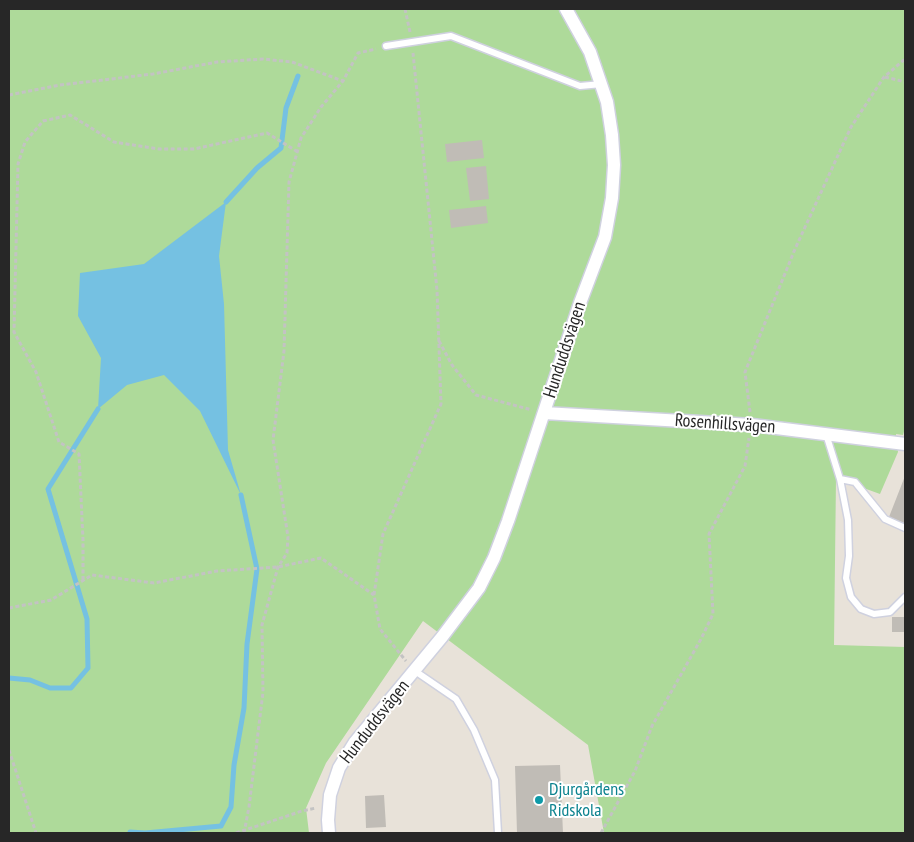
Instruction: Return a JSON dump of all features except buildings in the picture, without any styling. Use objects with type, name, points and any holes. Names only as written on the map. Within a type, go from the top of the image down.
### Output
[{"type":"street","name":"Hunduddsvägen","points":[[329,833],[330,795],[339,768],[355,742],[415,671],[479,588],[494,558],[564,350],[605,236],[612,198],[614,165],[607,102],[590,52],[566,9]]},
{"type":"street","name":"Rosenhillsvägen","points":[[544,413],[752,425],[905,444]]},
{"type":"lane","points":[[386,46],[451,36],[580,86],[602,84]]},
{"type":"lane","points":[[825,434],[840,478],[848,520],[849,556],[846,578],[851,597],[861,609],[874,614],[890,612],[905,597]]},
{"type":"lane","points":[[840,478],[856,482],[885,519],[905,528]]},
{"type":"lane","name":"Hunduddsvägen","points":[[415,671],[456,699],[474,730],[496,780],[498,833]]},
{"type":"path","points":[[405,9],[412,42],[437,290],[441,404],[383,534],[374,595],[380,629],[415,671]]},
{"type":"path","points":[[244,832],[249,807],[263,692],[262,625],[278,568],[287,553],[288,537],[272,440],[284,351],[289,182],[301,138],[342,80],[358,53],[386,46]]},
{"type":"path","points":[[9,94],[60,85],[153,74],[217,62],[263,59],[292,62],[342,80]]},
{"type":"path","points":[[601,833],[635,771],[652,726],[713,614],[709,534],[745,466],[752,425],[745,372],[795,249],[851,127],[884,77],[905,59]]},
{"type":"path","points":[[884,77],[905,82]]},
{"type":"path","points":[[83,580],[79,454],[59,442],[36,372],[14,332],[18,164],[25,142],[43,121],[70,115],[114,142],[159,149],[194,148],[267,133],[298,152]]},
{"type":"path","points":[[438,340],[452,365],[476,395],[544,413]]},
{"type":"path","points":[[9,608],[50,600],[92,574],[154,583],[217,572],[278,568],[321,558],[374,595]]},
{"type":"path","points":[[9,750],[36,833]]},
{"type":"path","points":[[236,833],[244,832],[302,811],[329,806]]},
{"type":"green space","points":[[9,9],[905,9],[905,428],[903,435],[896,434],[898,452],[880,494],[836,478],[834,645],[905,647],[905,833],[604,833],[588,745],[423,621],[326,763],[306,808],[309,833],[9,833]]},
{"type":"water","points":[[226,202],[219,256],[224,304],[228,450],[241,495],[200,411],[164,375],[127,385],[98,409],[101,358],[78,316],[80,273],[144,264]]},
{"type":"waterway","points":[[226,202],[257,168],[281,148],[286,108],[298,76]]},
{"type":"waterway","points":[[9,678],[30,680],[50,688],[71,688],[88,668],[87,619],[48,489],[98,409]]},
{"type":"waterway","points":[[130,832],[145,833],[221,826],[231,807],[234,765],[244,708],[247,644],[257,569],[241,495]]},
{"type":"place","name":"Djurgårdens Ridskola","points":[[539,800]]}]
